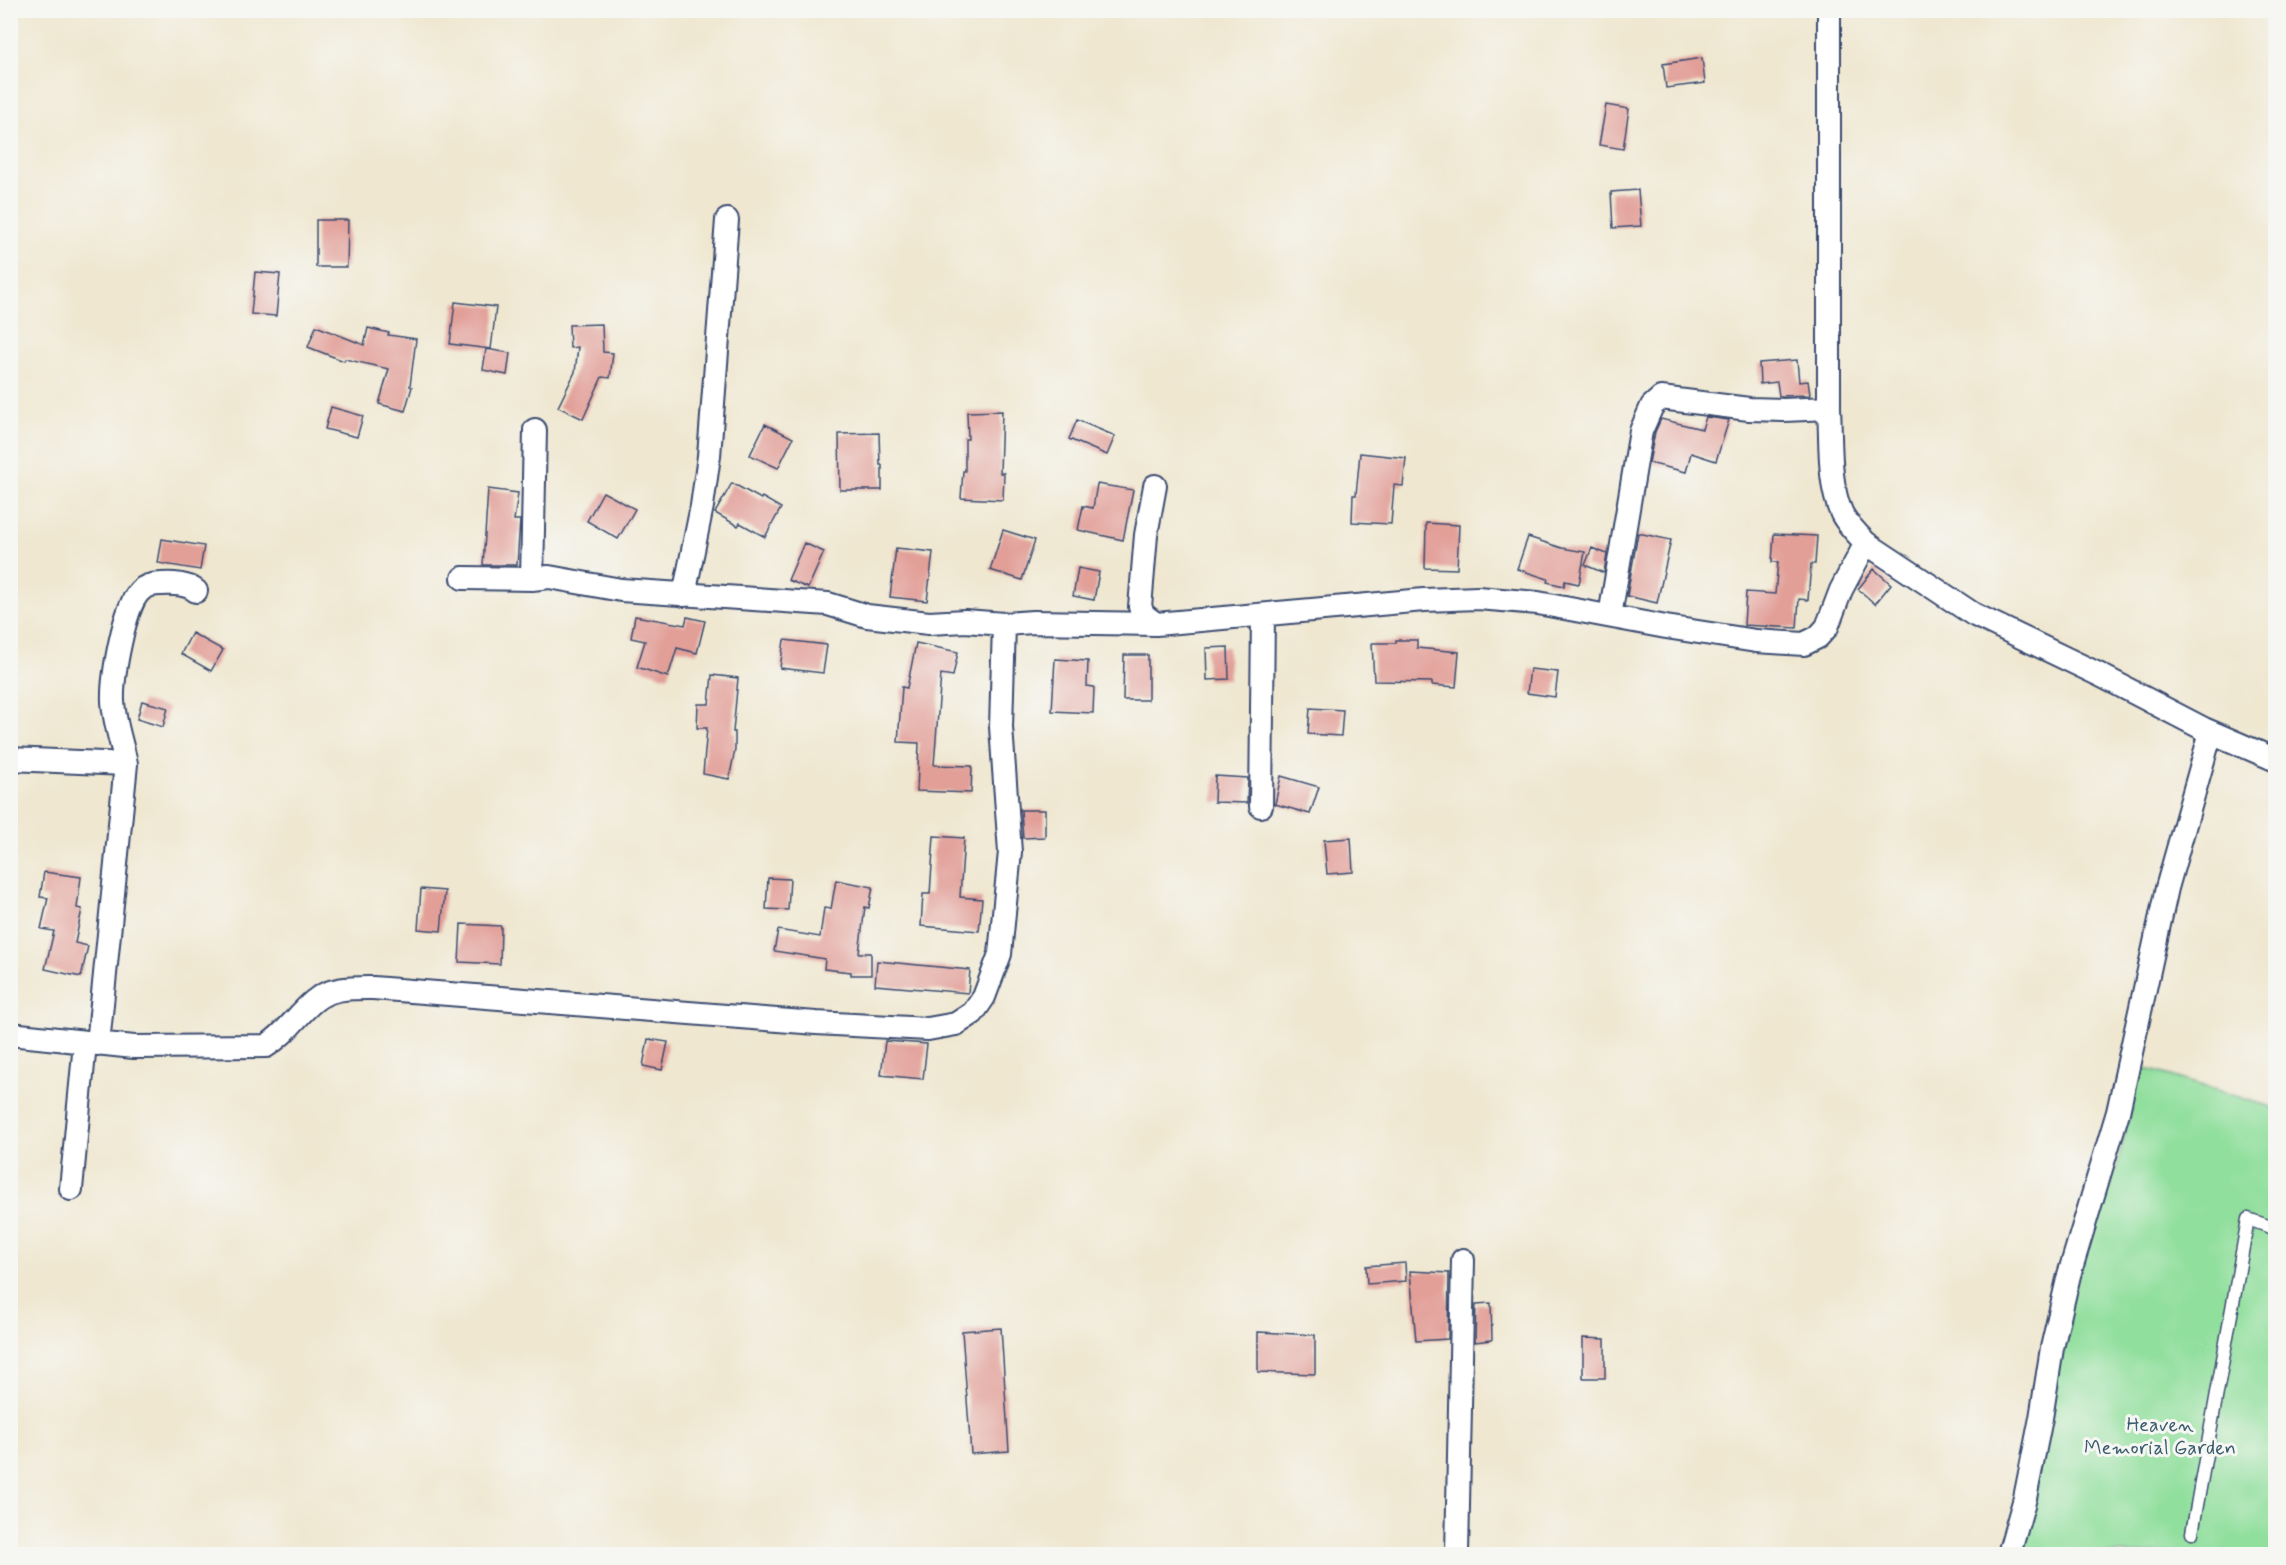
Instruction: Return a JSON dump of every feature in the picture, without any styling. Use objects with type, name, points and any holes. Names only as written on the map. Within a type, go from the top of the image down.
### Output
[{"type":"street","points":[[1829,10],[1828,408],[1832,467],[1842,513],[1866,543],[1973,614],[2211,732],[2276,760]]},
{"type":"street","points":[[684,596],[702,506],[709,456],[727,220]]},
{"type":"street","points":[[1610,616],[1641,431],[1652,406],[1661,398],[1749,409],[1828,408]]},
{"type":"street","points":[[532,579],[535,430]]},
{"type":"street","points":[[1155,486],[1146,536],[1140,607],[1144,615],[1156,624]]},
{"type":"street","points":[[463,578],[532,579],[549,577],[621,590],[828,604],[867,616],[929,623],[965,621],[1004,624],[1033,622],[1156,624],[1424,600],[1478,598],[1538,603],[1722,636],[1804,644],[1818,637],[1827,627],[1841,590],[1866,543]]},
{"type":"street","points":[[71,1189],[92,1044],[126,764],[115,718],[113,684],[127,615],[132,601],[143,588],[171,583],[196,591]]},
{"type":"street","points":[[1261,806],[1263,615]]},
{"type":"street","points":[[10,1034],[92,1044],[161,1048],[266,1046],[277,1040],[315,1000],[330,992],[348,988],[373,988],[835,1024],[928,1029],[956,1024],[973,1013],[984,997],[1000,954],[1010,852],[1001,727],[1004,624]]},
{"type":"street","points":[[2009,1554],[2025,1498],[2052,1348],[2069,1275],[2113,1131],[2167,888],[2211,732]]},
{"type":"street","points":[[10,759],[126,764]]},
{"type":"street","points":[[1457,1554],[1463,1260]]},
{"type":"lane","points":[[2192,1533],[2248,1219],[2276,1229]]},
{"type":"green space","name":"Heaven Memorial Garden","points":[[2141,1067],[2275,1108],[2275,1554],[2022,1554],[2078,1250],[2117,1166]]},
{"type":"building","points":[[1702,58],[1705,83],[1666,88],[1663,64]]},
{"type":"building","points":[[1606,105],[1629,109],[1623,149],[1599,145]]},
{"type":"building","points":[[1638,190],[1641,226],[1613,228],[1611,192]]},
{"type":"building","points":[[316,220],[348,220],[347,267],[316,267]]},
{"type":"building","points":[[255,272],[280,274],[276,316],[251,314]]},
{"type":"building","points":[[455,302],[496,307],[491,349],[450,344]]},
{"type":"building","points":[[602,324],[603,352],[613,353],[610,378],[602,377],[583,419],[558,407],[575,372],[578,347],[570,348],[569,325]]},
{"type":"building","points":[[316,326],[364,345],[368,328],[389,333],[388,335],[416,339],[410,386],[412,387],[405,411],[379,404],[389,369],[345,359],[344,361],[308,347]]},
{"type":"building","points":[[486,349],[510,353],[507,375],[483,370]]},
{"type":"building","points":[[1797,360],[1799,382],[1808,381],[1810,395],[1779,396],[1777,382],[1760,384],[1759,363]]},
{"type":"building","points":[[331,407],[363,416],[357,437],[325,429]]},
{"type":"building","points":[[1002,411],[1000,473],[1004,473],[1003,500],[961,498],[963,471],[965,471],[965,439],[968,439],[967,412]]},
{"type":"building","points":[[1706,417],[1729,420],[1716,461],[1691,453],[1686,472],[1649,463],[1655,432],[1661,419],[1702,429]]},
{"type":"building","points":[[1077,420],[1115,436],[1107,455],[1069,439]]},
{"type":"building","points":[[765,424],[793,438],[778,468],[750,455]]},
{"type":"building","points":[[879,433],[882,490],[840,490],[839,434]]},
{"type":"building","points":[[1360,453],[1406,458],[1403,486],[1394,485],[1391,524],[1352,522],[1353,495],[1356,495]]},
{"type":"building","points":[[732,483],[781,508],[765,537],[740,523],[738,526],[715,513]]},
{"type":"building","points":[[1097,484],[1133,490],[1123,540],[1078,530],[1083,506],[1093,508]]},
{"type":"building","points":[[488,489],[518,493],[514,520],[520,520],[517,565],[483,565]]},
{"type":"building","points":[[603,492],[635,509],[618,539],[587,521]]},
{"type":"building","points":[[1426,523],[1459,525],[1457,569],[1425,568]]},
{"type":"building","points":[[1003,530],[1035,540],[1022,580],[990,570]]},
{"type":"building","points":[[1638,533],[1671,540],[1657,603],[1627,596]]},
{"type":"building","points":[[1774,534],[1817,536],[1815,564],[1811,564],[1808,600],[1799,599],[1797,628],[1744,625],[1746,592],[1775,594],[1778,562],[1772,562]]},
{"type":"building","points":[[1528,537],[1562,548],[1585,552],[1579,584],[1565,581],[1564,586],[1547,582],[1548,579],[1517,569]]},
{"type":"building","points":[[162,539],[204,546],[200,570],[158,563]]},
{"type":"building","points":[[804,543],[824,552],[808,588],[788,580]]},
{"type":"building","points":[[896,548],[933,552],[927,601],[890,597]]},
{"type":"building","points":[[1592,548],[1607,554],[1604,573],[1585,565]]},
{"type":"building","points":[[1078,568],[1099,572],[1094,600],[1073,596]]},
{"type":"building","points":[[1874,569],[1891,584],[1875,604],[1858,589]]},
{"type":"building","points":[[635,616],[685,625],[687,617],[705,621],[697,653],[677,648],[668,677],[637,667],[645,641],[631,638]]},
{"type":"building","points":[[192,633],[223,650],[211,671],[181,654]]},
{"type":"building","points":[[784,640],[827,645],[823,673],[780,668]]},
{"type":"building","points":[[1396,640],[1417,640],[1417,648],[1459,652],[1456,687],[1432,685],[1432,682],[1374,681],[1372,643],[1396,643]]},
{"type":"building","points":[[916,643],[958,652],[953,676],[941,674],[934,765],[972,766],[971,793],[917,791],[919,743],[898,742],[902,687],[907,688]]},
{"type":"building","points":[[1228,647],[1229,679],[1207,680],[1206,648]]},
{"type":"building","points":[[1124,655],[1148,655],[1148,700],[1123,700]]},
{"type":"building","points":[[1055,659],[1088,661],[1087,686],[1094,687],[1093,713],[1052,711]]},
{"type":"building","points":[[1530,669],[1558,672],[1555,697],[1527,693]]},
{"type":"building","points":[[712,675],[738,678],[733,732],[735,732],[735,750],[729,779],[703,774],[707,728],[697,728],[698,704],[709,704]]},
{"type":"building","points":[[142,701],[168,708],[163,727],[137,719]]},
{"type":"building","points":[[1310,708],[1343,710],[1341,736],[1308,734]]},
{"type":"building","points":[[1215,776],[1248,778],[1247,803],[1214,802]]},
{"type":"building","points":[[1281,776],[1319,787],[1310,814],[1275,804]]},
{"type":"building","points":[[1021,810],[1045,810],[1045,837],[1023,838]]},
{"type":"building","points":[[934,836],[964,838],[960,897],[982,899],[979,931],[921,926],[923,894],[930,894]]},
{"type":"building","points":[[1351,838],[1353,872],[1327,874],[1324,840]]},
{"type":"building","points":[[44,872],[81,877],[77,908],[82,909],[75,943],[88,946],[81,977],[45,969],[54,931],[41,929],[48,898],[40,897]]},
{"type":"building","points":[[768,878],[790,879],[788,910],[766,909]]},
{"type":"building","points":[[836,880],[873,887],[869,908],[865,907],[859,953],[871,953],[871,975],[851,975],[851,972],[824,969],[825,959],[774,951],[778,930],[820,937],[824,908],[831,909]]},
{"type":"building","points":[[421,889],[445,891],[441,931],[418,929]]},
{"type":"building","points":[[461,924],[501,926],[500,964],[459,962]]},
{"type":"building","points":[[877,961],[970,970],[968,993],[875,985]]},
{"type":"building","points":[[648,1039],[668,1042],[662,1070],[643,1066]]},
{"type":"building","points":[[885,1041],[927,1044],[923,1079],[881,1075]]},
{"type":"building","points":[[1405,1263],[1406,1281],[1367,1284],[1366,1266]]},
{"type":"building","points":[[1410,1271],[1449,1273],[1448,1339],[1416,1341]]},
{"type":"building","points":[[1491,1303],[1492,1340],[1475,1342],[1476,1304]]},
{"type":"building","points":[[1001,1328],[1009,1451],[971,1454],[962,1331]]},
{"type":"building","points":[[1258,1332],[1315,1335],[1315,1374],[1258,1372]]},
{"type":"building","points":[[1583,1338],[1605,1339],[1605,1378],[1583,1378]]}]
